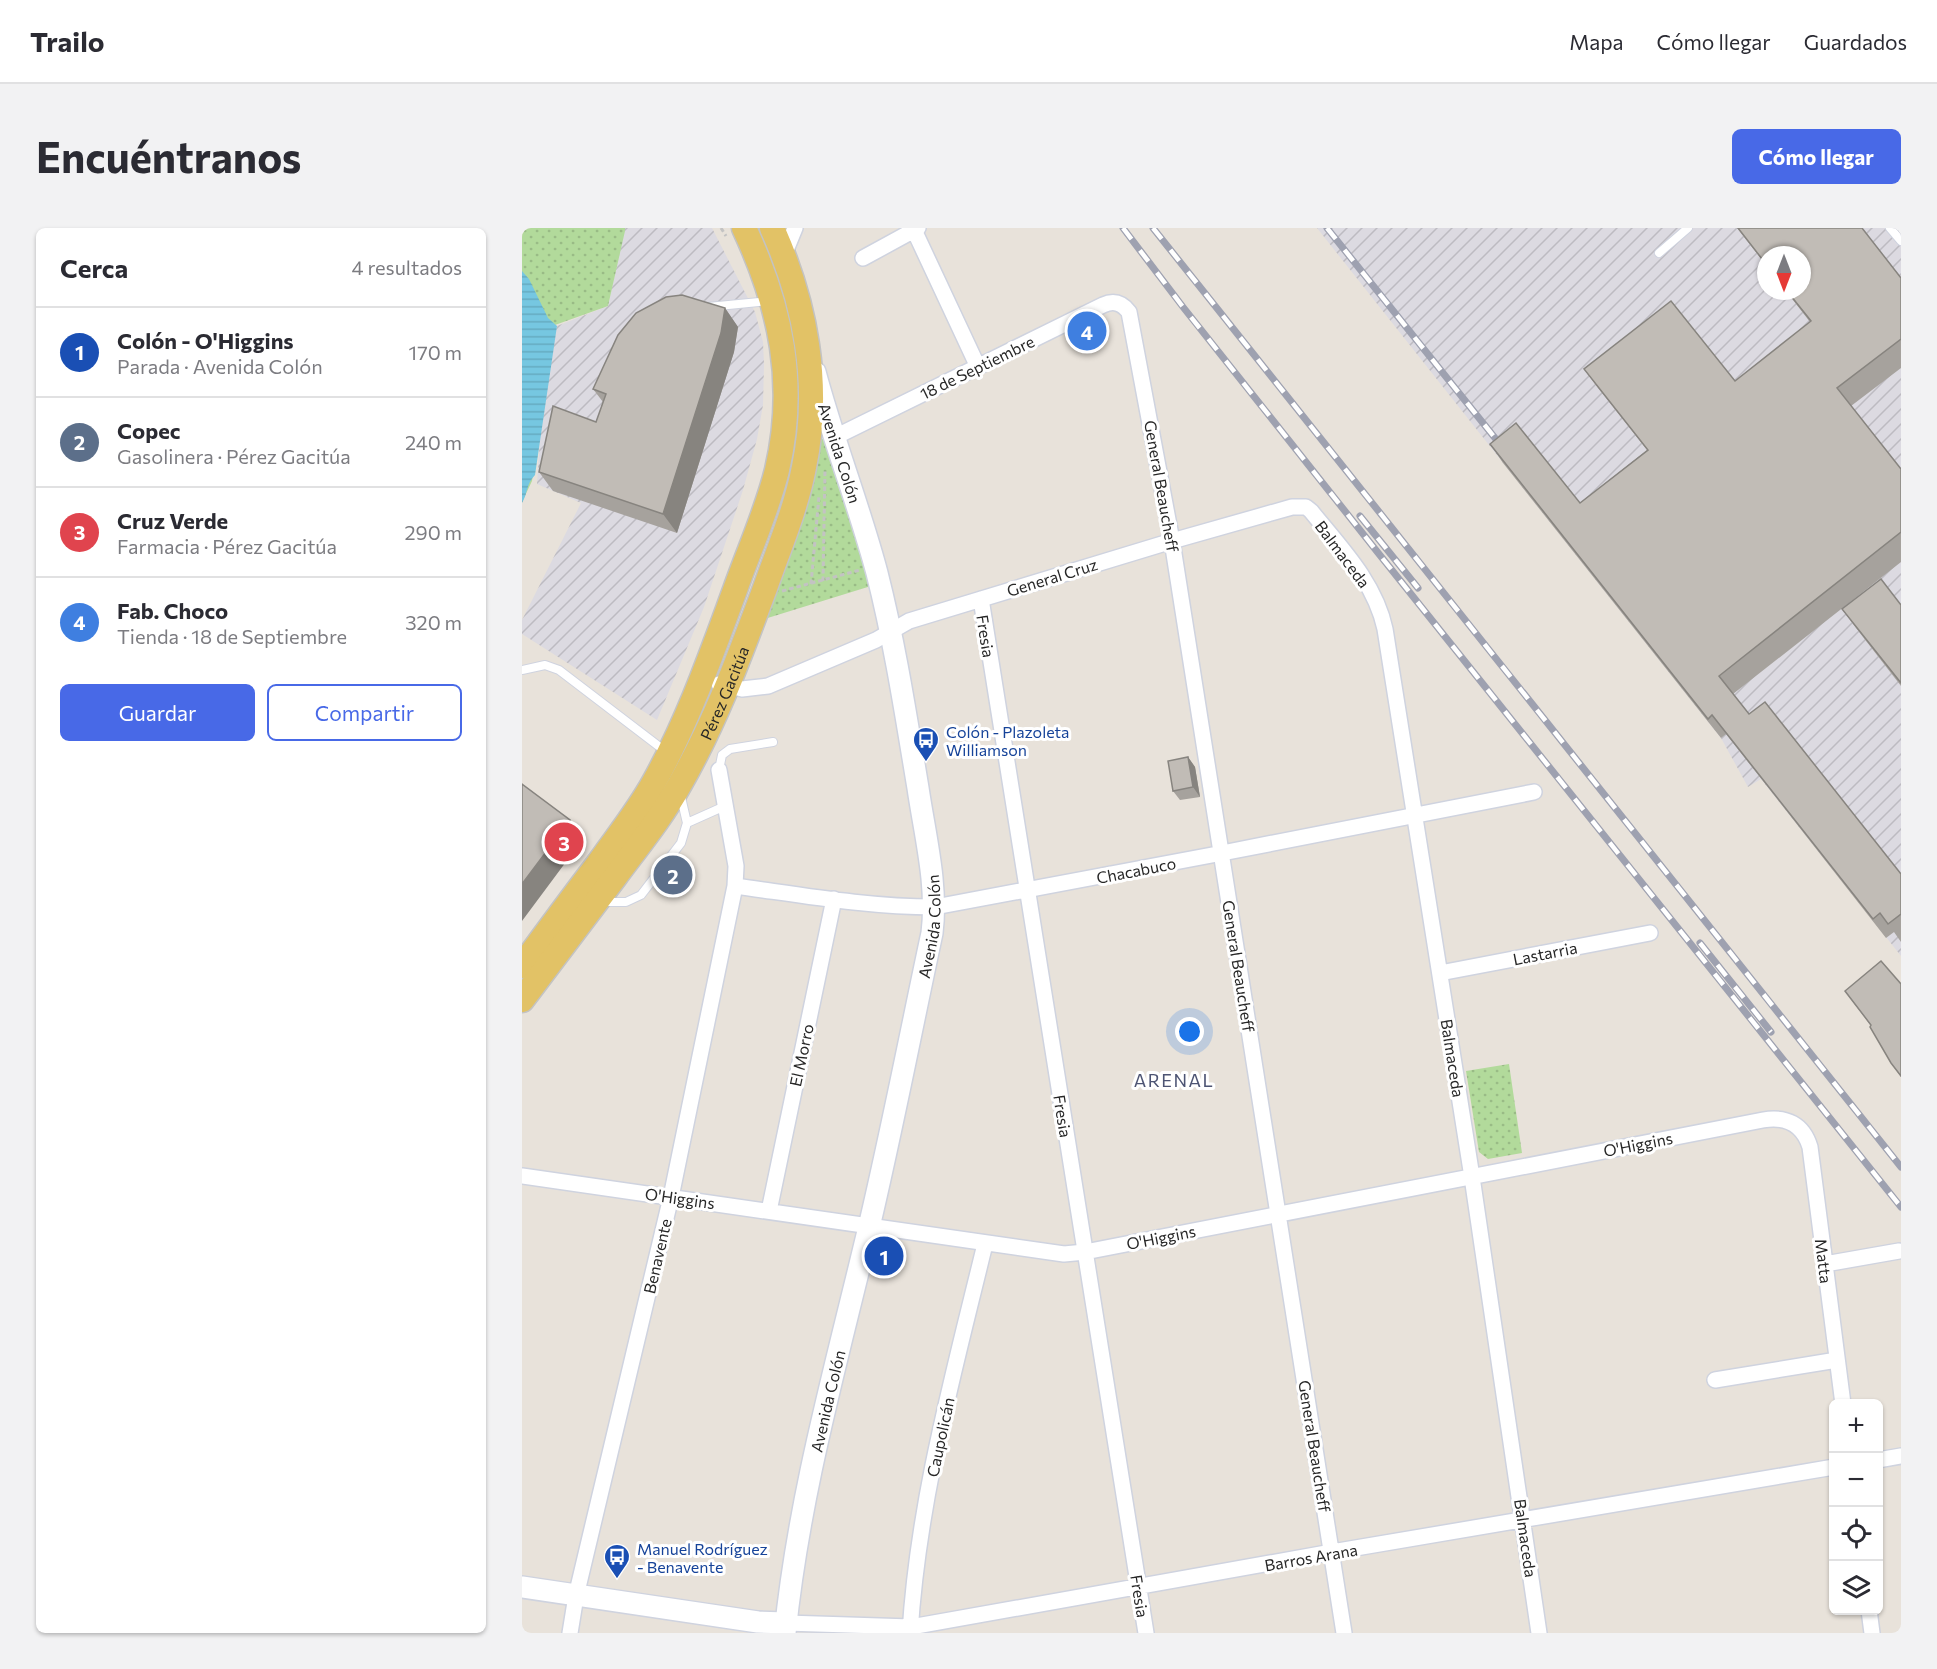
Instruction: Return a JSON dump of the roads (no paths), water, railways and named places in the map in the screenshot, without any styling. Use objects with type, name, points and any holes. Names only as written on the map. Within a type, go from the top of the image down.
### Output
[{"type":"main road","name":"Avenida Colón","points":[[772,228],[796,292],[835,437],[870,548],[890,631],[929,859],[934,907],[932,933],[869,1226],[809,1474],[797,1542],[786,1628]]},
{"type":"main road","points":[[736,235],[772,300]]},
{"type":"main road","name":"Pérez Gacitúa","points":[[522,1000],[659,818],[702,677],[771,492],[781,449],[786,384],[781,338],[772,300]]},
{"type":"main road","name":"Pérez Gacitúa","points":[[522,966],[623,830],[653,784],[674,771],[706,736],[728,687],[787,528],[804,467],[811,412],[807,339]]},
{"type":"main road","points":[[522,1587],[786,1628]]},
{"type":"street","points":[[784,255],[795,228]]},
{"type":"street","points":[[863,258],[916,229],[978,367]]},
{"type":"street","name":"18 de Septiembre","points":[[835,437],[1103,305],[1120,304]]},
{"type":"street","name":"General Beaucheff","points":[[1120,304],[1130,312],[1132,318],[1172,540],[1344,1633]]},
{"type":"street","name":"General Cruz","points":[[702,677],[728,687],[749,689],[768,686],[863,645],[909,621],[1172,540],[1292,507],[1306,507]]},
{"type":"street","name":"Balmaceda","points":[[1306,507],[1359,570],[1383,618],[1472,1177],[1539,1633]]},
{"type":"street","name":"Fresia","points":[[981,599],[1146,1633]]},
{"type":"street","name":"Benavente","points":[[570,1633],[576,1596],[671,1197],[735,886],[736,866],[719,770]]},
{"type":"street","name":"Chacabuco","points":[[735,886],[834,899],[934,907],[1221,854],[1534,792]]},
{"type":"street","name":"El Morro","points":[[769,1211],[834,899]]},
{"type":"street","name":"Lastarria","points":[[1440,973],[1650,933]]},
{"type":"street","name":"O'Higgins","points":[[522,1176],[1064,1254],[1085,1252],[1763,1120],[1783,1119],[1794,1123]]},
{"type":"street","name":"Matta","points":[[1794,1123],[1804,1132],[1810,1147],[1842,1399]]},
{"type":"street","name":"Caupolicán","points":[[910,1630],[919,1548],[933,1462],[985,1244]]},
{"type":"street","points":[[1825,1264],[1899,1251]]},
{"type":"street","points":[[1715,1380],[1837,1360]]},
{"type":"street","points":[[1883,1459],[1901,1456]]},
{"type":"street","name":"Barros Arana","points":[[786,1628],[910,1630],[1332,1552],[1829,1468]]},
{"type":"street","points":[[1870,1615],[1872,1633]]},
{"type":"lane","points":[[1659,253],[1688,228]]},
{"type":"lane","points":[[1890,228],[1901,241]]},
{"type":"lane","points":[[695,308],[772,300]]},
{"type":"lane","points":[[522,670],[545,665],[559,669],[662,746],[674,771],[687,822],[681,843],[641,895],[626,902],[596,902]]},
{"type":"lane","points":[[719,770],[722,755],[730,750],[772,742]]},
{"type":"lane","points":[[687,822],[725,806]]},
{"type":"water","points":[[522,271],[529,279],[548,318],[557,326],[535,475],[522,503]]},
{"type":"railway","points":[[1123,228],[1379,554],[1901,1207]]},
{"type":"railway","points":[[1153,228],[1901,1167]]},
{"type":"railway","points":[[1327,228],[1507,453]]},
{"type":"railway","points":[[1360,516],[1418,588]]},
{"type":"railway","points":[[1700,943],[1771,1032]]},
{"type":"place","name":"Fab. Choco","points":[[1087,331]]},
{"type":"place","name":"Colón - Plazoleta Williamson","points":[[926,763]]},
{"type":"place","name":"Cruz Verde","points":[[564,842]]},
{"type":"place","name":"Copec","points":[[673,875]]},
{"type":"place","name":"Colón - O'Higgins","points":[[884,1256]]},
{"type":"place","name":"Manuel Rodríguez - Benavente","points":[[617,1580]]},
{"type":"district","name":"ARENAL","points":[[1174,1080]]}]
